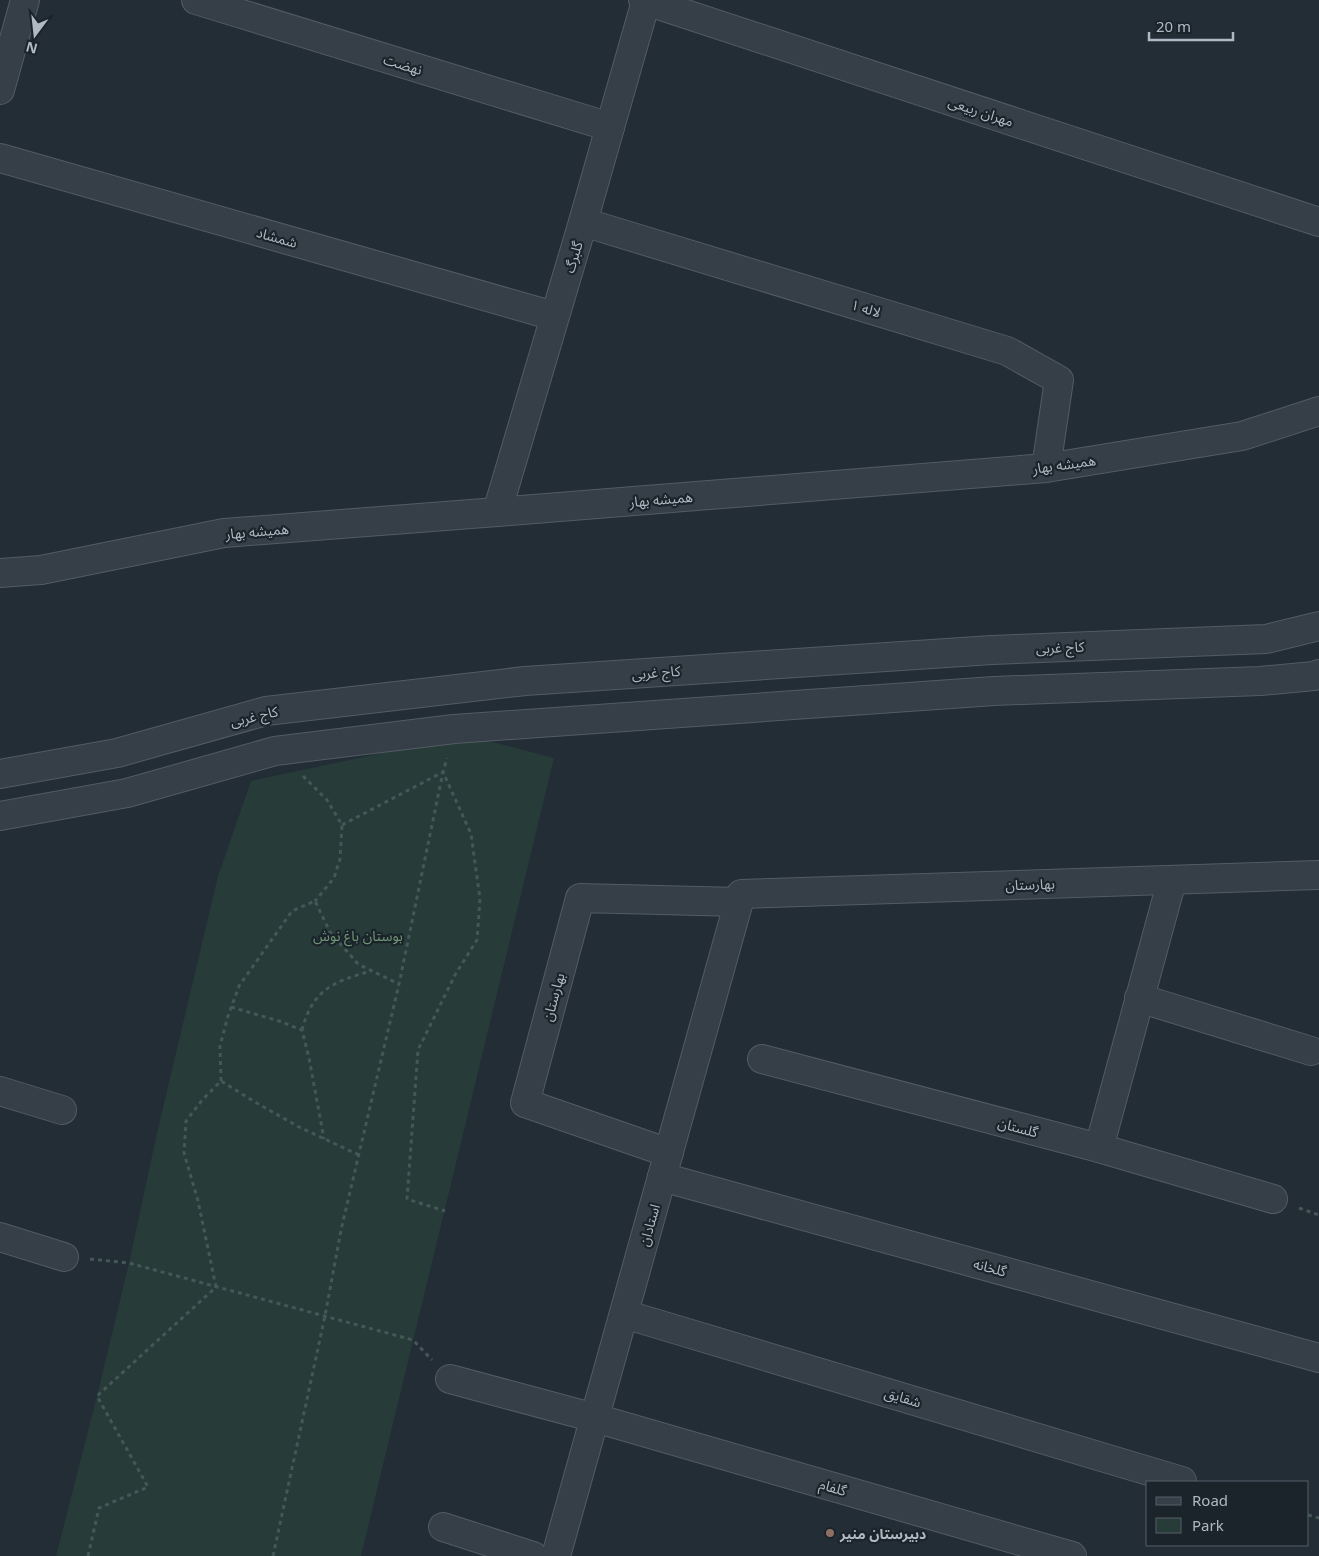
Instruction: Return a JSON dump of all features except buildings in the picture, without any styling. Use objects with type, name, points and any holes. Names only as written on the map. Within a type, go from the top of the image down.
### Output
[{"type":"street","points":[[0,90],[25,0]]},
{"type":"street","name":"نهضت","points":[[196,0],[610,127]]},
{"type":"street","name":"گلبرگ","points":[[497,512],[583,222],[645,0]]},
{"type":"street","name":"مهران ربیعی","points":[[645,0],[1319,222]]},
{"type":"street","name":"شمشاد","points":[[0,158],[554,316]]},
{"type":"street","name":"لاله ۱","points":[[583,222],[1007,351],[1059,380],[1046,468]]},
{"type":"street","name":"همیشه بهار","points":[[0,573],[41,570],[224,533],[1046,468],[1242,436],[1319,411]]},
{"type":"street","name":"کاج غربی","points":[[0,774],[117,753],[266,711],[525,681],[1004,650],[1266,639],[1319,626]]},
{"type":"street","points":[[1004,650],[1008,691]]},
{"type":"street","points":[[0,816],[127,793],[274,751],[454,729],[1008,691],[1260,681],[1319,674]]},
{"type":"street","points":[[525,681],[529,723]]},
{"type":"street","name":"بهارستان","points":[[665,1165],[525,1103],[580,898],[740,898],[1319,875]]},
{"type":"street","points":[[1099,1148],[1172,880]]},
{"type":"street","name":"استادان","points":[[556,1556],[740,898]]},
{"type":"street","points":[[1139,998],[1311,1051]]},
{"type":"street","name":"گلستان","points":[[762,1059],[1099,1148],[1273,1199]]},
{"type":"street","points":[[0,1091],[62,1110]]},
{"type":"street","name":"گلخانه","points":[[665,1165],[1319,1358]]},
{"type":"street","points":[[0,1237],[64,1256]]},
{"type":"street","name":"شقایق","points":[[624,1314],[1182,1481]]},
{"type":"street","name":"گلفام","points":[[450,1379],[595,1418],[1072,1556]]},
{"type":"street","points":[[443,1527],[533,1556]]},
{"type":"path","points":[[216,1287],[198,1201],[184,1153],[186,1121],[203,1099],[221,1081],[220,1046],[239,986],[292,911],[315,901],[334,878],[340,859],[342,825],[327,800],[297,771]]},
{"type":"path","points":[[342,825],[443,772]]},
{"type":"path","points":[[272,1556],[325,1316],[341,1230],[398,984],[443,772]]},
{"type":"path","points":[[443,772],[471,834],[480,900],[477,940],[454,975],[418,1050],[407,1199],[445,1211]]},
{"type":"path","points":[[315,901],[330,932],[358,964],[398,984]]},
{"type":"path","points":[[324,1139],[310,1058],[302,1030],[307,1012],[322,992],[346,978],[371,970]]},
{"type":"path","points":[[231,1007],[302,1030]]},
{"type":"path","points":[[221,1081],[299,1127],[359,1155]]},
{"type":"path","points":[[64,1256],[129,1263],[413,1340]]},
{"type":"path","points":[[88,1556],[99,1508],[148,1487],[97,1396],[216,1287]]},
{"type":"green space","name":"بوستان باغ نوش","points":[[466,735],[554,758],[361,1556],[56,1556],[129,1263],[157,1133],[218,876],[251,781]]},
{"type":"place","name":"دبیرستان منیر","points":[[830,1533]]}]
